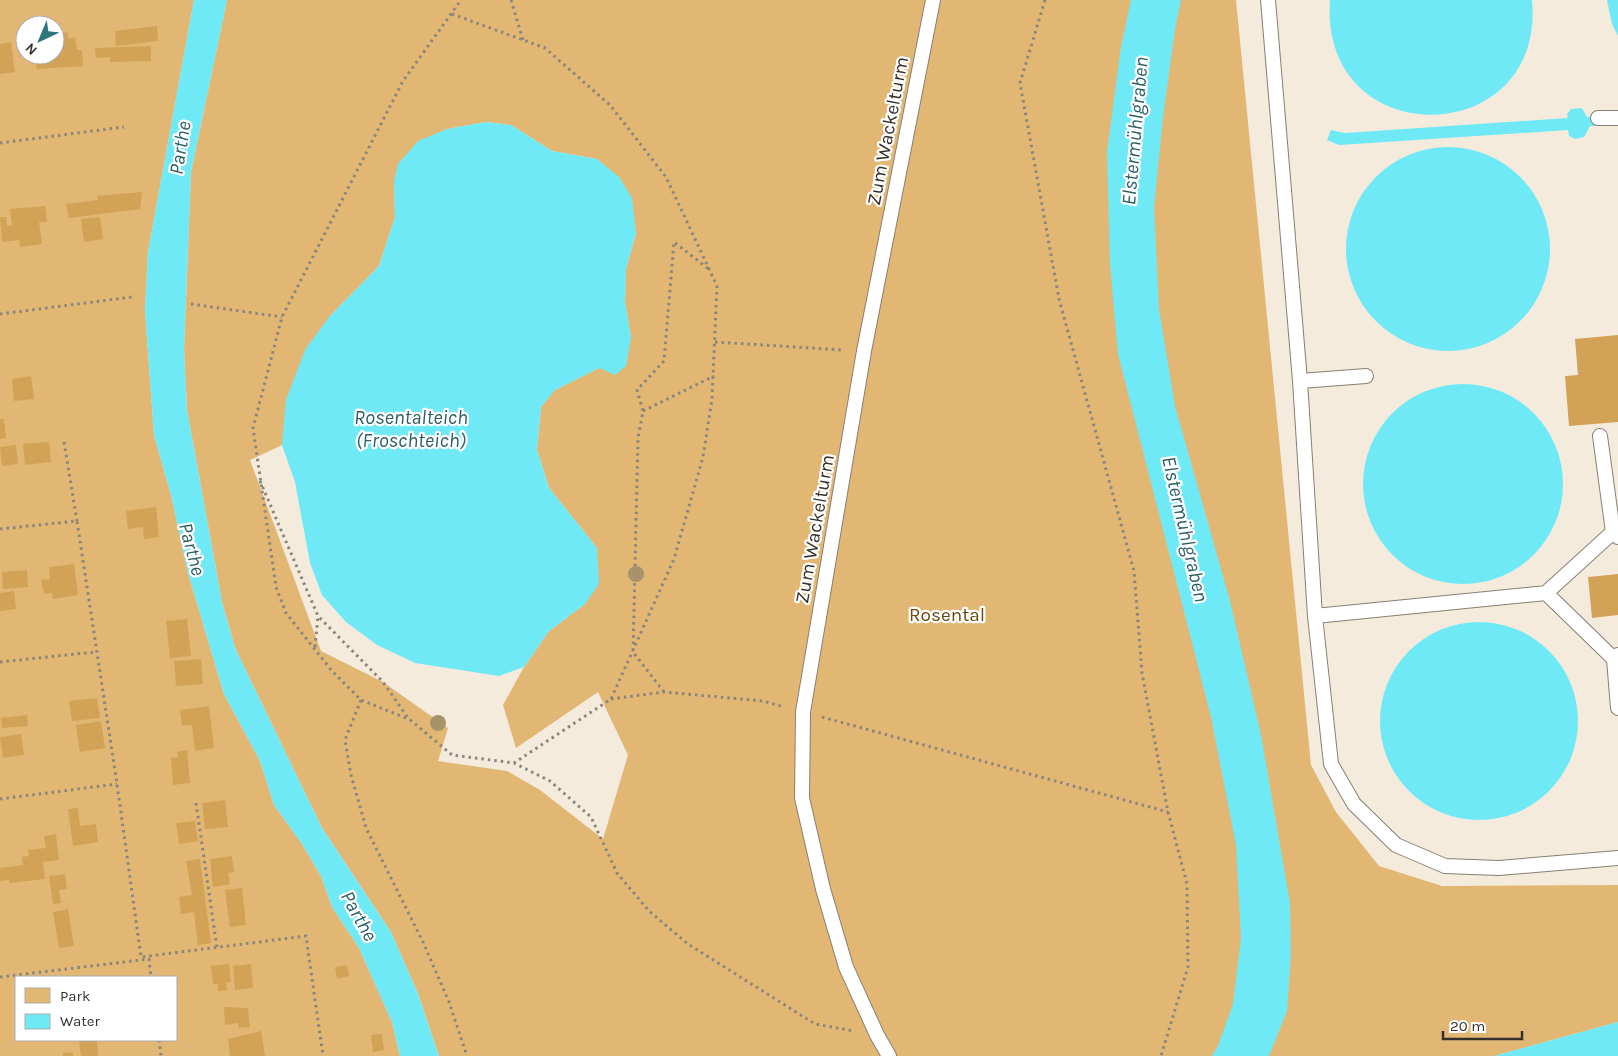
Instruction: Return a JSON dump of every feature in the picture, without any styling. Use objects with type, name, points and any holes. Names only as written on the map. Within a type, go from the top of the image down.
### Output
[{"type":"lane","name":"Zum Wackelturm","points":[[889,1056],[877,1035],[846,966],[823,889],[802,798],[803,712],[864,351],[933,0]]},
{"type":"lane","points":[[1268,0],[1300,381],[1316,616],[1331,764],[1354,804],[1396,845],[1445,866],[1498,868],[1618,858]]},
{"type":"lane","points":[[1598,118],[1618,118]]},
{"type":"lane","points":[[1300,381],[1366,376]]},
{"type":"lane","points":[[1316,616],[1546,593],[1616,534],[1600,436]]},
{"type":"lane","points":[[1546,593],[1616,657],[1618,708]]},
{"type":"path","points":[[408,718],[360,700],[332,671],[286,613],[276,587],[253,428],[282,317],[403,81],[461,0]]},
{"type":"path","points":[[510,0],[524,40]]},
{"type":"path","points":[[1045,0],[1020,83],[1059,299],[1134,571],[1142,673],[1168,812],[1187,884],[1188,967],[1161,1056]]},
{"type":"path","points":[[452,14],[545,48],[610,105],[666,177],[718,286],[714,376],[703,457],[674,559],[610,699]]},
{"type":"path","points":[[0,143],[124,126]]},
{"type":"path","points":[[664,692],[633,652],[638,438],[643,411],[637,390],[664,360],[674,242],[710,270]]},
{"type":"path","points":[[0,314],[132,297]]},
{"type":"path","points":[[191,304],[282,317]]},
{"type":"path","points":[[715,342],[864,351]]},
{"type":"path","points":[[643,411],[714,376]]},
{"type":"path","points":[[64,442],[95,652],[117,784],[141,957],[306,936],[323,1056]]},
{"type":"path","points":[[260,481],[318,616],[383,682],[408,718],[452,755],[514,763],[550,781],[591,816],[617,873],[649,911],[688,944],[815,1024],[877,1035]]},
{"type":"path","points":[[0,529],[77,521]]},
{"type":"path","points":[[315,648],[318,616]]},
{"type":"path","points":[[0,662],[95,652]]},
{"type":"path","points":[[514,763],[610,699],[664,692],[764,701],[1168,812]]},
{"type":"path","points":[[360,700],[345,740],[351,776],[364,820],[424,942],[449,1002],[467,1056]]},
{"type":"path","points":[[0,799],[117,784]]},
{"type":"path","points":[[196,803],[217,948]]},
{"type":"path","points":[[16,976],[149,959],[151,976]]},
{"type":"path","points":[[0,978],[15,976]]},
{"type":"path","points":[[159,1041],[161,1056]]},
{"type":"green space","points":[[0,0],[194,0],[148,252],[145,310],[154,435],[171,495],[188,573],[224,694],[260,761],[274,805],[302,844],[321,876],[332,907],[359,948],[392,1022],[400,1056],[0,1056]]},
{"type":"green space","name":"Rosental","points":[[227,0],[1236,0],[1311,765],[1336,812],[1379,866],[1442,886],[1618,885],[1618,1022],[1494,1056],[439,1056],[418,994],[391,932],[322,828],[235,648],[222,602],[187,410],[184,350],[191,172]],"holes":[[[486,122],[511,125],[552,151],[597,159],[636,233],[626,269],[625,302],[631,337],[599,368],[555,390],[541,407],[537,450],[549,488],[597,548],[585,604],[549,631],[524,667],[503,705],[516,748],[598,692],[628,755],[603,839],[540,790],[507,771],[438,761],[448,728],[383,682],[321,651],[250,460],[282,445],[329,317],[379,266],[395,217],[394,181],[447,129]]]},
{"type":"water","name":"Parthe","points":[[194,0],[227,0],[191,172],[184,350],[187,410],[222,602],[235,648],[322,828],[391,932],[418,994],[439,1056],[400,1056],[392,1022],[359,948],[332,907],[321,876],[302,844],[274,805],[260,761],[224,694],[188,573],[171,495],[154,435],[145,310],[148,252]]},
{"type":"water","name":"Elstermühlgraben","points":[[1131,0],[1181,0],[1175,29],[1163,117],[1154,207],[1159,309],[1175,406],[1230,601],[1261,735],[1290,903],[1291,955],[1287,1011],[1269,1056],[1212,1056],[1218,1046],[1233,1004],[1241,938],[1236,845],[1211,717],[1118,354],[1110,264],[1107,152],[1121,47]]},
{"type":"water","points":[[1330,0],[1532,0],[1527,50],[1505,86],[1471,107],[1432,115],[1393,108],[1359,87],[1336,51]]},
{"type":"water","points":[[1607,0],[1618,0],[1618,36],[1612,24]]},
{"type":"water","points":[[1582,108],[1587,117],[1595,117],[1596,126],[1590,126],[1584,137],[1575,139],[1569,136],[1568,130],[1339,145],[1327,140],[1331,130],[1345,133],[1568,118],[1567,114],[1571,109]]},
{"type":"water","name":"Rosentalteich (Froschteich)","points":[[486,122],[511,125],[552,151],[597,159],[619,177],[632,198],[636,233],[626,269],[625,302],[631,337],[626,366],[615,375],[599,368],[555,390],[541,407],[537,450],[549,488],[597,548],[599,584],[585,604],[549,631],[524,667],[499,676],[415,663],[377,645],[346,622],[322,595],[310,563],[295,482],[282,445],[286,400],[305,350],[329,317],[379,266],[395,217],[394,181],[398,164],[418,141],[447,129]]},
{"type":"water","points":[[1438,147],[1458,147],[1487,154],[1513,170],[1527,184],[1543,210],[1550,239],[1550,259],[1543,288],[1527,314],[1513,328],[1487,344],[1478,347],[1458,351],[1438,351],[1409,344],[1383,328],[1369,314],[1353,288],[1350,279],[1346,259],[1346,239],[1353,210],[1369,184],[1383,170],[1409,154],[1418,151]]},
{"type":"water","points":[[1463,384],[1482,386],[1501,392],[1518,401],[1534,413],[1546,429],[1555,446],[1561,465],[1563,484],[1561,503],[1555,522],[1546,539],[1534,555],[1518,567],[1501,576],[1482,582],[1463,584],[1444,582],[1425,576],[1408,567],[1392,555],[1380,539],[1371,522],[1365,503],[1363,484],[1365,465],[1371,446],[1380,429],[1392,413],[1408,401],[1425,392],[1444,386]]},
{"type":"water","points":[[1469,622],[1489,622],[1508,626],[1526,633],[1542,644],[1556,658],[1571,683],[1578,711],[1574,750],[1567,768],[1556,784],[1542,798],[1526,809],[1508,816],[1489,820],[1469,820],[1450,816],[1432,809],[1416,798],[1402,784],[1391,768],[1384,750],[1380,731],[1380,711],[1384,692],[1391,674],[1402,658],[1416,644],[1432,633],[1450,626]]},
{"type":"water","points":[[1618,1022],[1618,1056],[1494,1056]]},
{"type":"building","points":[[157,26],[158,41],[116,46],[115,31]]},
{"type":"building","points":[[65,32],[67,32],[69,39],[75,37],[77,50],[82,50],[83,66],[37,69],[36,65],[65,65]]},
{"type":"building","points":[[11,42],[15,72],[0,74],[0,44]]},
{"type":"building","points":[[151,46],[151,61],[110,62],[110,57],[96,58],[95,48]]},
{"type":"building","points":[[142,192],[140,209],[69,218],[66,204],[98,200],[97,196]]},
{"type":"building","points":[[45,206],[47,222],[39,222],[42,244],[20,247],[19,240],[2,242],[0,217],[6,217],[7,226],[12,225],[10,209]]},
{"type":"building","points":[[100,217],[103,239],[84,242],[81,219]]},
{"type":"building","points":[[1618,335],[1618,422],[1569,426],[1565,376],[1578,375],[1575,339]]},
{"type":"building","points":[[31,376],[34,399],[14,401],[12,379]]},
{"type":"building","points":[[0,419],[4,419],[6,438],[0,439]]},
{"type":"building","points":[[49,442],[51,462],[25,465],[23,444]]},
{"type":"building","points":[[16,445],[18,464],[2,466],[0,447]]},
{"type":"building","points":[[156,507],[159,537],[144,539],[143,527],[128,529],[126,511]]},
{"type":"building","points":[[74,564],[78,595],[53,599],[52,593],[44,594],[41,580],[50,579],[49,567]]},
{"type":"building","points":[[27,570],[28,587],[3,589],[2,572]]},
{"type":"building","points":[[1618,574],[1618,615],[1592,618],[1588,577]]},
{"type":"building","points":[[14,591],[16,609],[0,611],[0,593]]},
{"type":"building","points":[[187,619],[191,656],[170,658],[166,621]]},
{"type":"building","points":[[201,659],[203,684],[176,686],[174,661]]},
{"type":"building","points":[[97,698],[100,718],[72,721],[69,701]]},
{"type":"building","points":[[209,706],[214,748],[195,751],[192,725],[182,726],[180,710]]},
{"type":"building","points":[[27,715],[28,726],[2,728],[1,718]]},
{"type":"building","points":[[101,721],[105,748],[80,752],[76,725]]},
{"type":"building","points":[[21,734],[24,755],[3,758],[0,737]]},
{"type":"building","points":[[187,750],[190,783],[173,785],[171,758],[178,757],[177,752]]},
{"type":"building","points":[[225,800],[228,827],[205,829],[202,803]]},
{"type":"building","points":[[78,808],[80,826],[96,824],[98,842],[73,846],[68,809]]},
{"type":"building","points":[[195,821],[198,841],[179,844],[176,823]]},
{"type":"building","points":[[56,834],[59,860],[43,862],[45,879],[10,883],[9,880],[0,881],[0,868],[23,865],[22,857],[29,856],[28,850],[46,848],[44,836]]},
{"type":"building","points":[[232,856],[234,872],[228,873],[230,884],[213,887],[210,859]]},
{"type":"building","points":[[200,859],[211,943],[198,945],[194,912],[181,914],[179,897],[192,895],[186,861]]},
{"type":"building","points":[[65,874],[67,889],[59,890],[61,903],[53,904],[49,876]]},
{"type":"building","points":[[242,888],[246,925],[230,927],[225,890]]},
{"type":"building","points":[[68,909],[74,946],[59,948],[53,912]]},
{"type":"building","points":[[229,964],[231,982],[226,983],[227,990],[218,991],[218,984],[213,984],[211,966]]},
{"type":"building","points":[[251,964],[253,988],[235,990],[233,966]]},
{"type":"building","points":[[347,965],[349,976],[337,979],[335,967]]},
{"type":"building","points":[[224,1007],[248,1008],[250,1027],[239,1028],[238,1023],[225,1025]]},
{"type":"building","points":[[261,1031],[265,1056],[230,1056],[228,1039]]},
{"type":"building","points":[[382,1034],[384,1050],[373,1052],[371,1035]]},
{"type":"building","points":[[79,1041],[97,1041],[98,1056],[81,1056]]},
{"type":"building","points":[[73,1052],[73,1056],[63,1056],[63,1053]]}]
